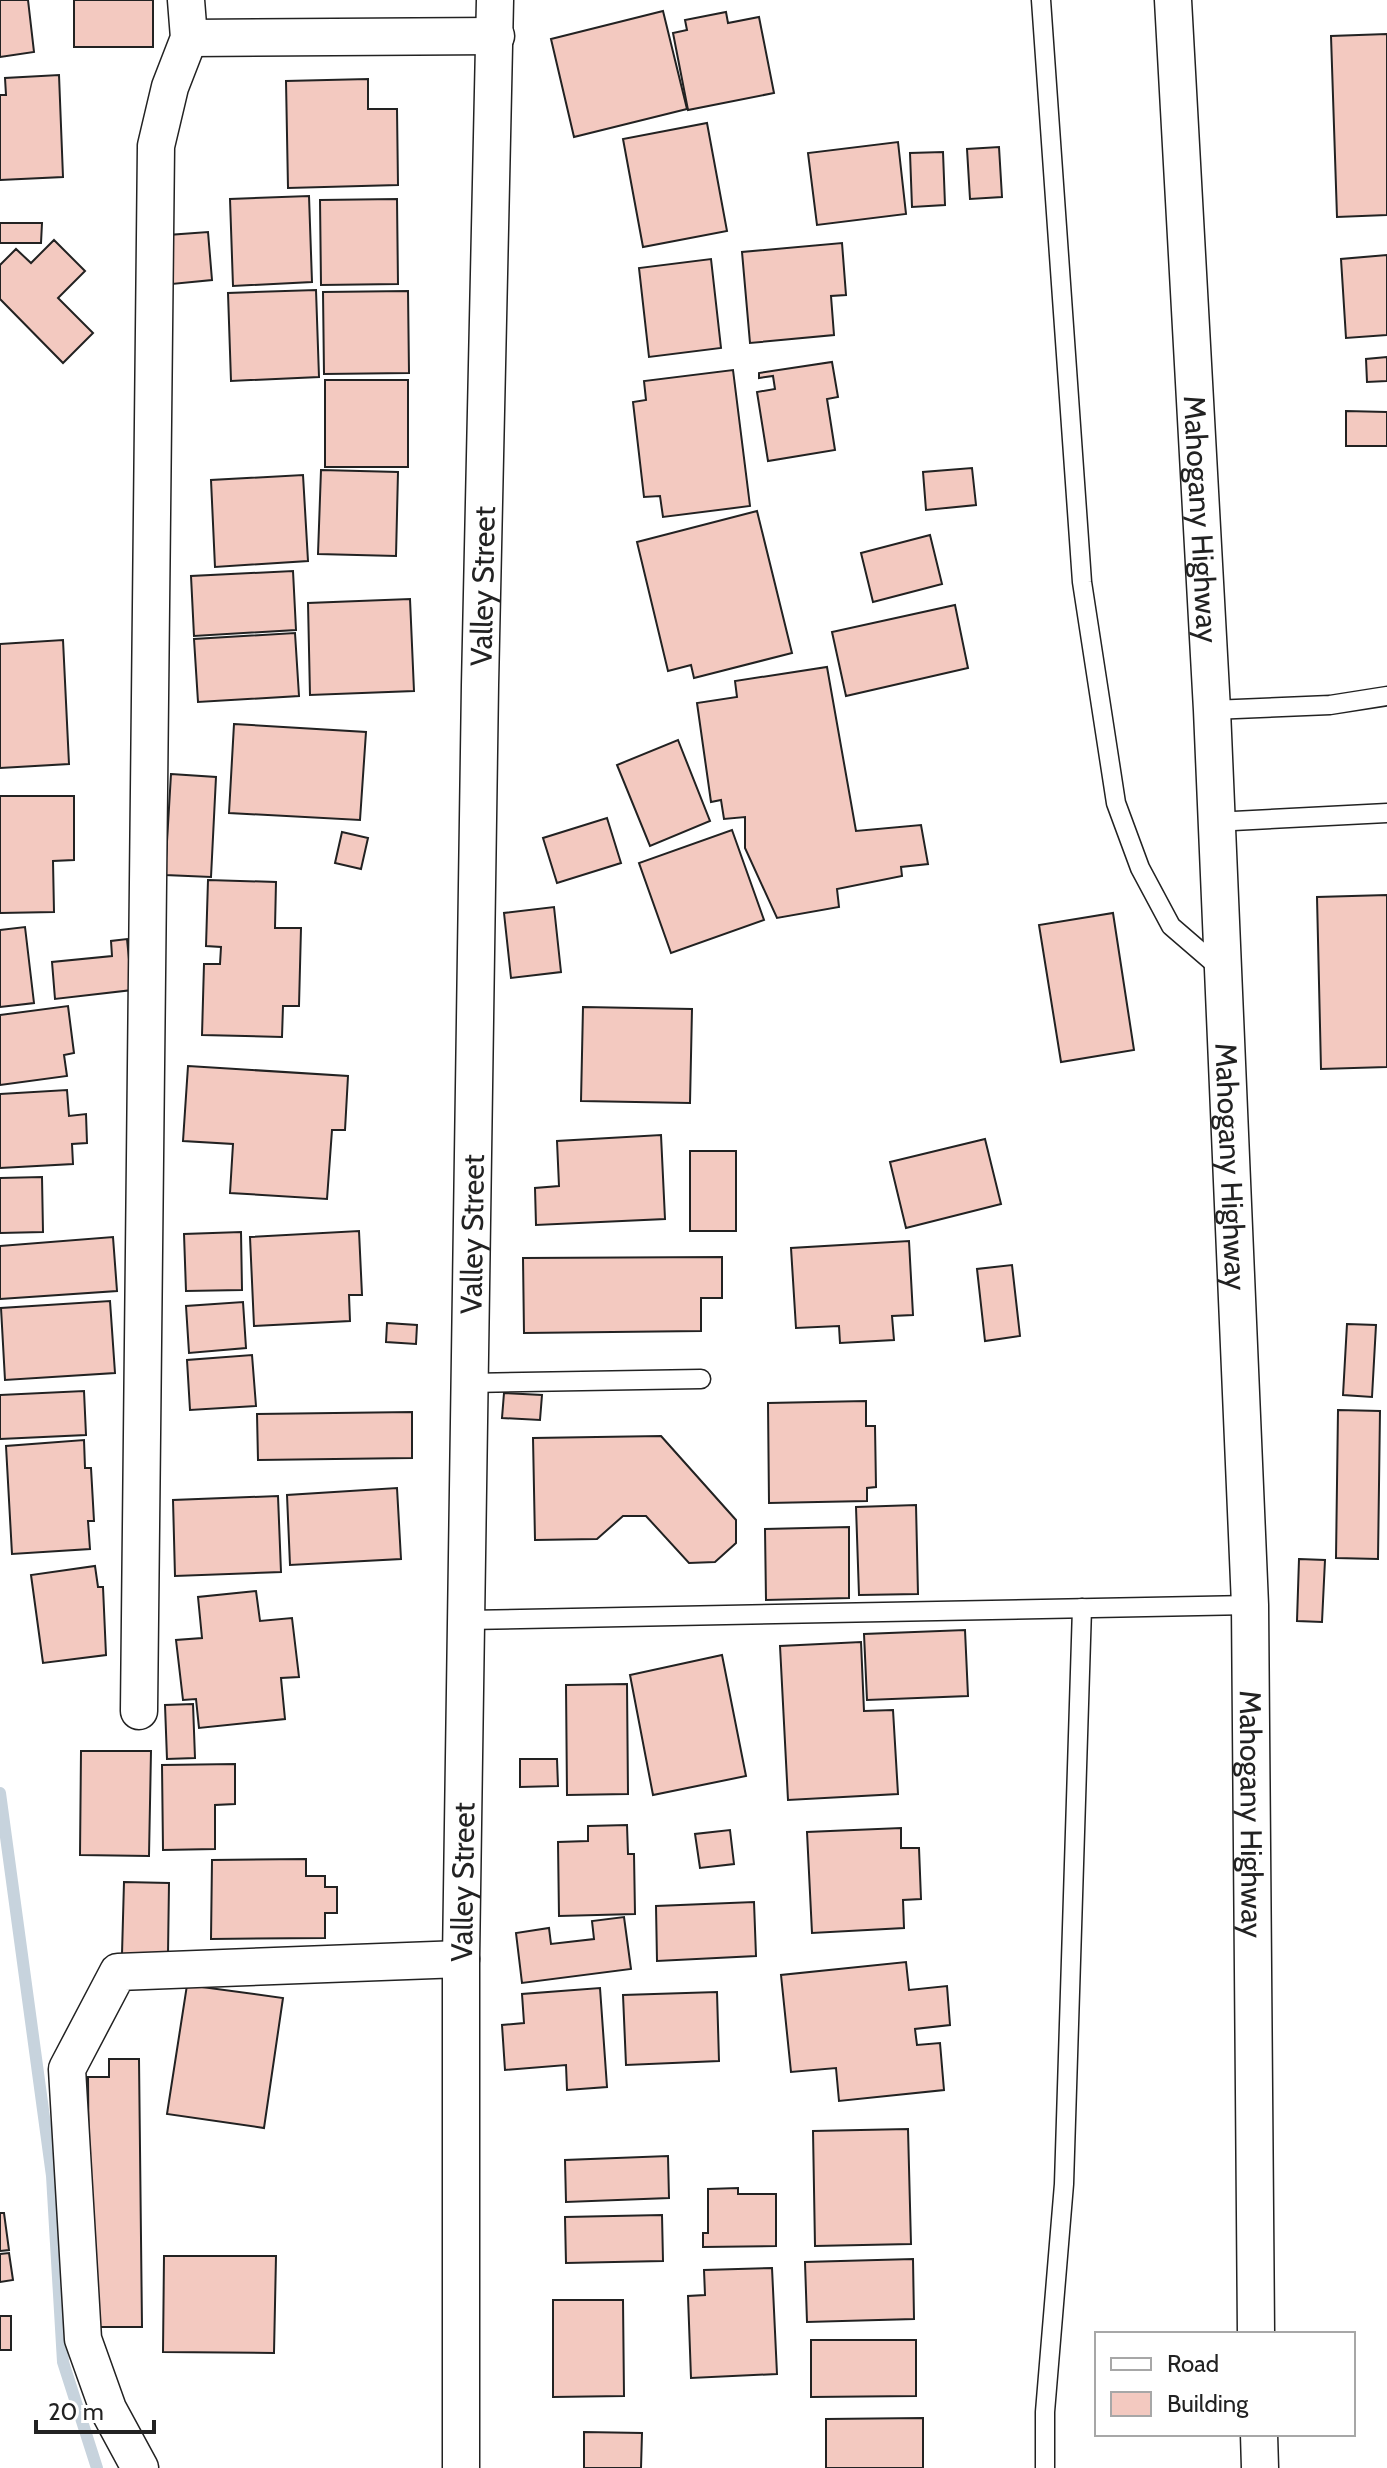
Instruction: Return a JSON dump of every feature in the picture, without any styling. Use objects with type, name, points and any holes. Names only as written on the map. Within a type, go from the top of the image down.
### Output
[{"type":"street","points":[[139,1711],[156,146],[170,87],[189,38],[186,0]]},
{"type":"street","name":"Valley Street","points":[[461,2468],[461,1959],[480,685],[495,0]]},
{"type":"street","name":"Mahogany Highway","points":[[1173,0],[1212,710],[1214,822],[1224,972],[1250,1605],[1256,2332]]},
{"type":"street","points":[[189,38],[496,36]]},
{"type":"street","points":[[140,2468],[108,2409],[83,2339],[67,2069],[102,1996],[118,1972],[461,1959]]},
{"type":"street","points":[[1259,2436],[1260,2468]]},
{"type":"lane","points":[[1041,0],[1082,582],[1116,803],[1140,868],[1171,926],[1224,972]]},
{"type":"lane","points":[[1212,710],[1330,705],[1387,696]]},
{"type":"lane","points":[[1214,822],[1387,813]]},
{"type":"lane","points":[[470,1383],[701,1379]]},
{"type":"lane","points":[[467,1620],[1250,1605]]},
{"type":"lane","points":[[1045,2468],[1045,2412],[1064,2184],[1082,1608]]},
{"type":"building","points":[[0,0],[28,0],[34,52],[0,57]]},
{"type":"building","points":[[74,0],[153,0],[153,47],[74,47]]},
{"type":"building","points":[[663,11],[687,109],[574,137],[551,39]]},
{"type":"building","points":[[726,12],[728,23],[759,17],[774,93],[688,110],[673,33],[687,30],[685,20]]},
{"type":"building","points":[[1387,34],[1387,215],[1337,217],[1331,36]]},
{"type":"building","points":[[59,75],[63,177],[0,180],[0,95],[6,95],[5,78]]},
{"type":"building","points":[[368,79],[368,109],[397,109],[398,185],[288,188],[286,81]]},
{"type":"building","points":[[707,123],[727,231],[643,247],[623,139]]},
{"type":"building","points":[[898,142],[906,214],[817,225],[808,153]]},
{"type":"building","points":[[999,147],[1002,197],[970,199],[967,149]]},
{"type":"building","points":[[943,152],[945,205],[912,207],[910,153]]},
{"type":"building","points":[[309,196],[312,282],[233,286],[230,199]]},
{"type":"building","points":[[397,199],[398,284],[321,285],[320,200]]},
{"type":"building","points":[[0,223],[42,223],[41,243],[0,243]]},
{"type":"building","points":[[208,232],[212,280],[172,284],[168,235]]},
{"type":"building","points":[[54,240],[85,271],[58,298],[93,333],[63,363],[0,299],[0,265],[16,249],[31,263]]},
{"type":"building","points":[[842,243],[846,295],[831,296],[834,335],[750,343],[742,252]]},
{"type":"building","points":[[1387,255],[1387,335],[1346,338],[1341,259]]},
{"type":"building","points":[[711,259],[721,348],[649,357],[639,268]]},
{"type":"building","points":[[316,290],[319,377],[231,381],[228,293]]},
{"type":"building","points":[[408,291],[409,373],[324,374],[323,292]]},
{"type":"building","points":[[1387,357],[1387,381],[1367,382],[1366,359]]},
{"type":"building","points":[[832,362],[838,397],[827,399],[835,450],[768,461],[757,392],[775,389],[773,376],[759,378],[759,373]]},
{"type":"building","points":[[733,370],[750,506],[663,517],[660,496],[644,497],[633,402],[646,400],[644,381]]},
{"type":"building","points":[[325,380],[408,380],[408,467],[325,467]]},
{"type":"building","points":[[1346,411],[1387,412],[1387,446],[1346,446]]},
{"type":"building","points":[[972,468],[976,505],[926,510],[923,472]]},
{"type":"building","points":[[321,470],[398,472],[396,556],[318,554]]},
{"type":"building","points":[[303,475],[308,561],[215,567],[211,480]]},
{"type":"building","points":[[757,511],[792,653],[694,678],[691,665],[668,671],[637,542]]},
{"type":"building","points":[[930,535],[942,584],[873,602],[861,553]]},
{"type":"building","points":[[293,571],[296,630],[194,636],[191,576]]},
{"type":"building","points":[[410,599],[414,691],[310,695],[308,603]]},
{"type":"building","points":[[955,605],[968,668],[846,696],[832,632]]},
{"type":"building","points":[[295,633],[299,696],[198,702],[194,639]]},
{"type":"building","points":[[63,640],[69,764],[0,768],[0,644]]},
{"type":"building","points":[[827,667],[856,831],[921,825],[928,864],[901,867],[902,876],[837,889],[839,907],[777,918],[745,848],[745,817],[724,819],[721,800],[711,802],[697,703],[737,697],[735,681]]},
{"type":"building","points":[[234,724],[366,732],[360,820],[229,813]]},
{"type":"building","points":[[678,740],[710,821],[650,846],[617,765]]},
{"type":"building","points":[[171,774],[216,777],[211,877],[165,875]]},
{"type":"building","points":[[0,796],[74,796],[74,860],[53,861],[54,912],[0,913]]},
{"type":"building","points":[[607,818],[621,863],[557,883],[543,838]]},
{"type":"building","points":[[732,830],[764,920],[671,953],[639,863]]},
{"type":"building","points":[[342,832],[368,838],[361,869],[335,863]]},
{"type":"building","points":[[208,880],[276,882],[275,928],[301,928],[299,1006],[283,1006],[282,1037],[202,1035],[204,964],[220,964],[221,947],[206,946]]},
{"type":"building","points":[[1387,895],[1387,1067],[1321,1069],[1317,897]]},
{"type":"building","points":[[554,907],[561,972],[511,978],[504,913]]},
{"type":"building","points":[[1113,913],[1134,1050],[1061,1062],[1039,925]]},
{"type":"building","points":[[25,927],[34,1003],[0,1007],[0,930]]},
{"type":"building","points":[[127,939],[132,990],[55,999],[52,962],[112,956],[111,941]]},
{"type":"building","points":[[68,1006],[74,1053],[64,1055],[67,1076],[0,1085],[0,1015]]},
{"type":"building","points":[[583,1007],[692,1009],[690,1103],[581,1101]]},
{"type":"building","points":[[188,1066],[348,1076],[345,1130],[332,1130],[327,1199],[230,1193],[233,1144],[183,1141]]},
{"type":"building","points":[[67,1090],[69,1116],[86,1114],[87,1143],[72,1144],[73,1164],[0,1168],[0,1094]]},
{"type":"building","points":[[661,1135],[665,1219],[536,1225],[535,1188],[559,1186],[557,1141]]},
{"type":"building","points":[[985,1139],[1001,1204],[906,1228],[890,1162]]},
{"type":"building","points":[[690,1151],[736,1151],[736,1231],[690,1231]]},
{"type":"building","points":[[42,1177],[43,1232],[0,1233],[0,1178]]},
{"type":"building","points":[[359,1231],[362,1295],[349,1295],[350,1321],[254,1326],[250,1237]]},
{"type":"building","points":[[241,1232],[242,1290],[186,1291],[184,1234]]},
{"type":"building","points":[[113,1237],[117,1291],[0,1299],[0,1246]]},
{"type":"building","points":[[909,1241],[913,1315],[892,1316],[894,1340],[840,1343],[839,1326],[796,1328],[791,1248]]},
{"type":"building","points":[[722,1257],[722,1298],[701,1298],[701,1331],[524,1333],[523,1258]]},
{"type":"building","points":[[1012,1265],[1020,1336],[985,1341],[977,1269]]},
{"type":"building","points":[[110,1301],[115,1373],[5,1380],[1,1308]]},
{"type":"building","points":[[243,1302],[246,1348],[189,1353],[186,1306]]},
{"type":"building","points":[[387,1323],[417,1325],[416,1344],[386,1342]]},
{"type":"building","points":[[1347,1324],[1376,1325],[1372,1397],[1343,1395]]},
{"type":"building","points":[[252,1355],[256,1406],[190,1410],[187,1360]]},
{"type":"building","points":[[84,1391],[86,1435],[0,1439],[0,1395]]},
{"type":"building","points":[[504,1393],[542,1395],[540,1420],[502,1418]]},
{"type":"building","points":[[866,1401],[866,1426],[875,1426],[876,1487],[867,1488],[867,1501],[769,1503],[768,1403]]},
{"type":"building","points":[[1338,1410],[1380,1411],[1378,1559],[1336,1558]]},
{"type":"building","points":[[412,1412],[412,1458],[258,1460],[257,1414]]},
{"type":"building","points":[[661,1436],[736,1520],[736,1543],[715,1562],[689,1563],[646,1516],[623,1516],[597,1539],[535,1540],[533,1438]]},
{"type":"building","points":[[84,1440],[85,1468],[91,1468],[94,1521],[88,1521],[90,1549],[12,1554],[6,1446]]},
{"type":"building","points":[[397,1488],[401,1559],[290,1565],[287,1495]]},
{"type":"building","points":[[278,1496],[281,1572],[175,1576],[173,1500]]},
{"type":"building","points":[[916,1505],[918,1594],[859,1595],[856,1507]]},
{"type":"building","points":[[849,1527],[849,1598],[766,1600],[765,1529]]},
{"type":"building","points":[[1299,1559],[1325,1560],[1322,1622],[1297,1621]]},
{"type":"building","points":[[95,1566],[98,1587],[103,1587],[106,1655],[43,1663],[31,1575]]},
{"type":"building","points":[[256,1591],[260,1621],[292,1618],[299,1677],[281,1678],[285,1719],[199,1728],[196,1699],[183,1700],[176,1640],[202,1638],[198,1597]]},
{"type":"building","points":[[965,1630],[968,1696],[867,1700],[864,1634]]},
{"type":"building","points":[[861,1642],[864,1711],[893,1710],[898,1794],[788,1800],[780,1646]]},
{"type":"building","points":[[722,1655],[746,1776],[653,1795],[630,1675]]},
{"type":"building","points":[[627,1684],[628,1794],[567,1795],[566,1685]]},
{"type":"building","points":[[193,1704],[195,1758],[167,1759],[165,1705]]},
{"type":"building","points":[[81,1751],[151,1751],[149,1856],[80,1855]]},
{"type":"building","points":[[520,1759],[557,1759],[558,1786],[520,1787]]},
{"type":"building","points":[[235,1764],[235,1804],[215,1805],[215,1849],[163,1850],[162,1765]]},
{"type":"building","points":[[627,1825],[628,1854],[634,1854],[635,1914],[559,1916],[558,1842],[588,1841],[588,1826]]},
{"type":"building","points":[[901,1828],[901,1848],[919,1848],[921,1899],[903,1900],[904,1928],[812,1933],[807,1832]]},
{"type":"building","points":[[730,1830],[734,1864],[700,1868],[695,1834]]},
{"type":"building","points":[[306,1859],[306,1876],[325,1876],[325,1887],[337,1887],[337,1913],[325,1913],[325,1938],[211,1939],[212,1860]]},
{"type":"building","points":[[124,1882],[169,1883],[168,1954],[122,1954]]},
{"type":"building","points":[[754,1902],[756,1956],[657,1961],[656,1906]]},
{"type":"building","points":[[624,1917],[631,1969],[522,1983],[516,1933],[549,1928],[551,1944],[594,1939],[592,1921]]},
{"type":"building","points":[[906,1962],[909,1990],[947,1986],[950,2025],[915,2029],[917,2045],[940,2043],[944,2090],[839,2101],[836,2068],[791,2072],[781,1975]]},
{"type":"building","points":[[187,1985],[283,1998],[264,2128],[167,2114]]},
{"type":"building","points":[[600,1988],[607,2087],[567,2090],[566,2065],[505,2070],[502,2025],[524,2023],[522,1994]]},
{"type":"building","points":[[717,1992],[719,2061],[626,2065],[623,1995]]},
{"type":"building","points":[[109,2059],[139,2059],[142,2327],[90,2327],[88,2077],[109,2077]]},
{"type":"building","points":[[908,2129],[911,2244],[815,2246],[813,2131]]},
{"type":"building","points":[[668,2156],[669,2198],[566,2202],[565,2160]]},
{"type":"building","points":[[738,2188],[738,2194],[776,2194],[776,2246],[703,2247],[703,2233],[708,2233],[708,2189]]},
{"type":"building","points":[[0,2213],[4,2213],[9,2250],[0,2251]]},
{"type":"building","points":[[662,2215],[663,2261],[566,2263],[565,2217]]},
{"type":"building","points":[[9,2253],[13,2280],[0,2282],[0,2254]]},
{"type":"building","points":[[164,2256],[276,2256],[274,2353],[163,2352]]},
{"type":"building","points":[[913,2259],[914,2319],[807,2322],[805,2262]]},
{"type":"building","points":[[772,2268],[777,2374],[691,2378],[688,2296],[705,2295],[704,2270]]},
{"type":"building","points":[[553,2300],[623,2300],[624,2396],[553,2397]]},
{"type":"building","points":[[0,2316],[11,2316],[11,2350],[0,2350]]},
{"type":"building","points":[[811,2340],[916,2340],[916,2396],[811,2397]]},
{"type":"building","points":[[923,2418],[923,2468],[826,2468],[826,2419]]},
{"type":"building","points":[[584,2432],[642,2433],[641,2468],[584,2468]]},
{"type":"waterway","points":[[0,1793],[52,2176],[63,2362],[97,2468]]}]
